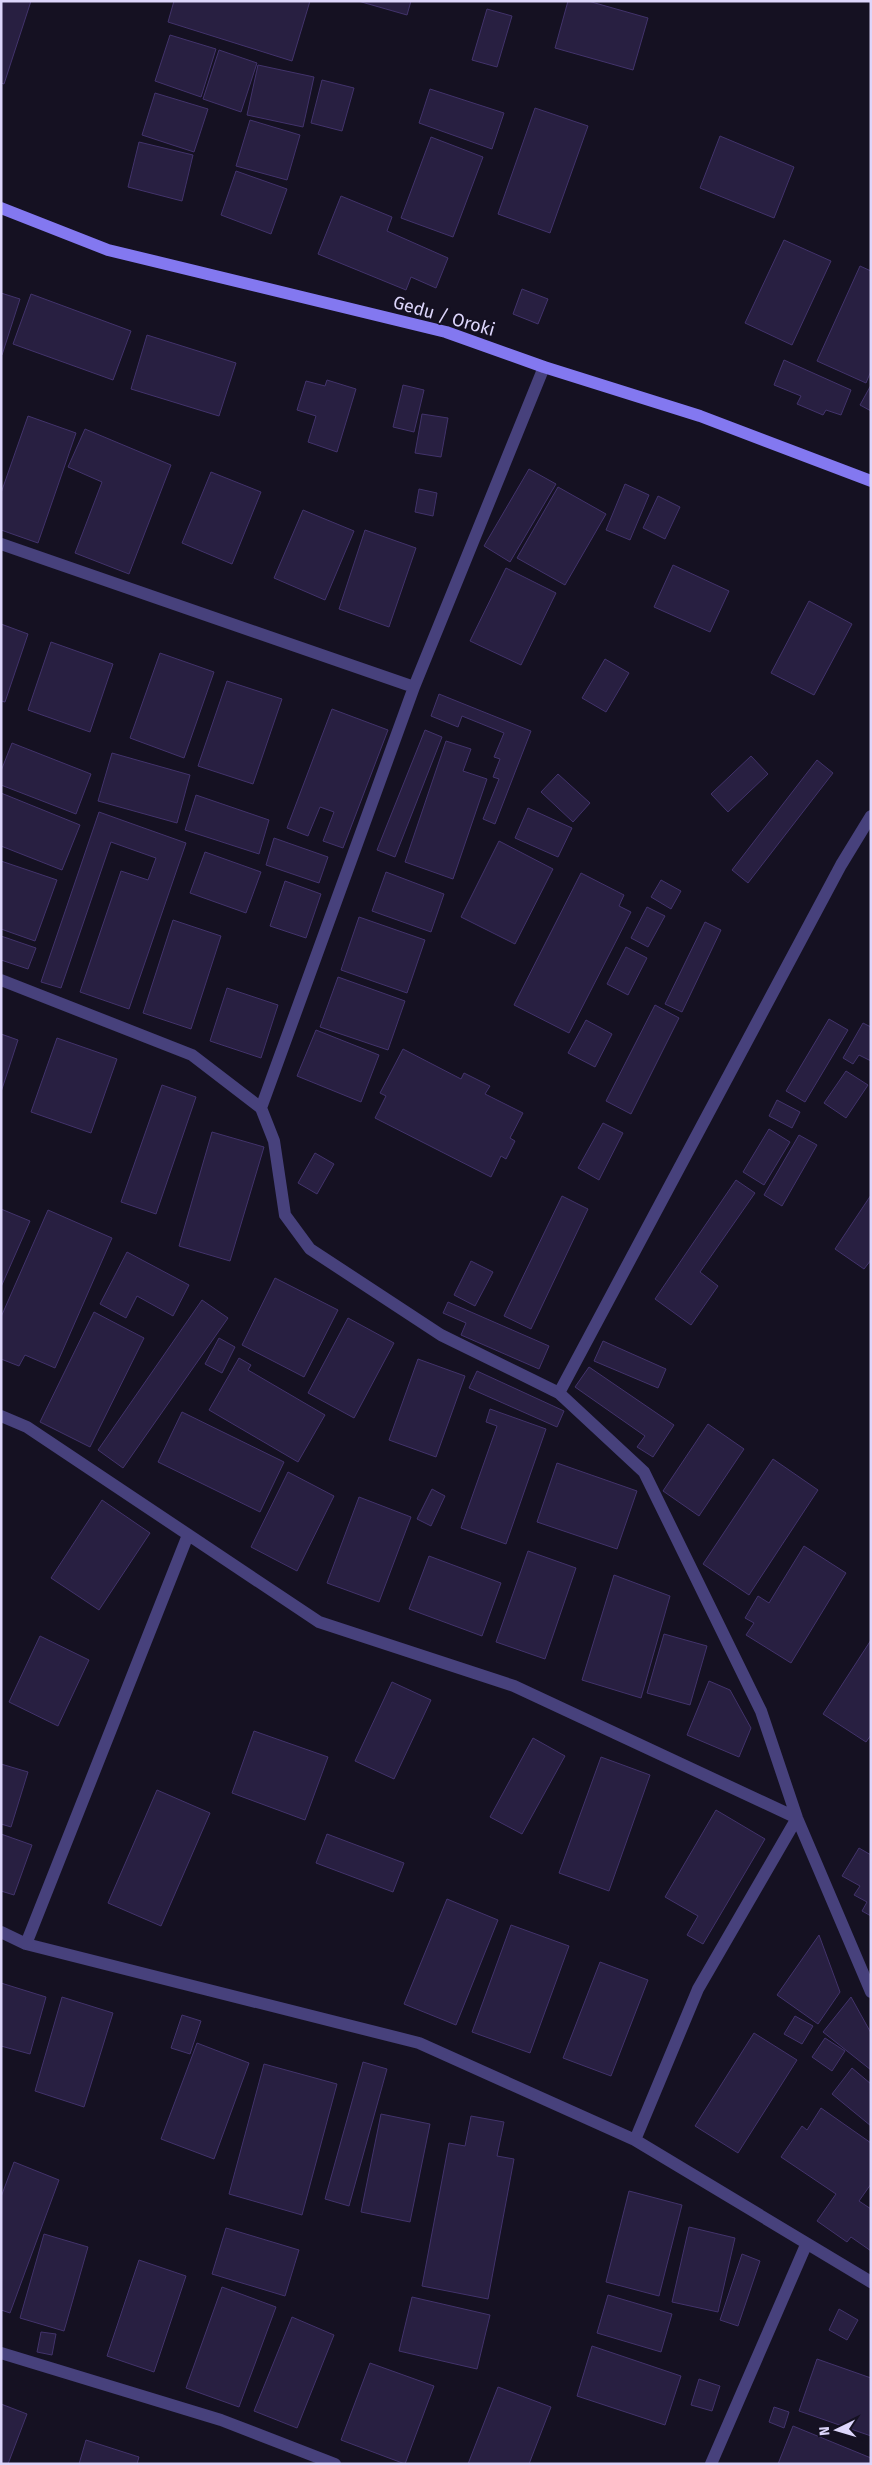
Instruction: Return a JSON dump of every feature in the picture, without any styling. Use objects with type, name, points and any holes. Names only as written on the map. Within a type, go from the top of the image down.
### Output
[{"type":"street","name":"Gedu / Oroki","points":[[1,208],[108,250],[446,332],[544,367],[700,416],[871,481]]},
{"type":"street","points":[[261,1108],[414,687],[544,367]]},
{"type":"street","points":[[1,544],[414,687]]},
{"type":"street","points":[[559,1394],[841,865],[871,816]]},
{"type":"street","points":[[1,980],[192,1055],[261,1108],[274,1141],[285,1215],[310,1249],[441,1335],[559,1394],[644,1472],[761,1711],[797,1818],[871,1992]]},
{"type":"street","points":[[1,1416],[27,1427],[319,1622],[514,1686],[797,1818]]},
{"type":"street","points":[[26,1944],[188,1534]]},
{"type":"street","points":[[635,2140],[698,1988],[797,1818]]},
{"type":"street","points":[[1,1932],[26,1944],[419,2043],[635,2140],[806,2245],[871,2282]]},
{"type":"street","points":[[712,2464],[806,2245]]},
{"type":"street","points":[[1,2353],[221,2420],[335,2464]]},
{"type":"building","points":[[1,1],[31,1],[4,84],[1,83]]},
{"type":"building","points":[[174,1],[310,1],[292,61],[168,22]]},
{"type":"building","points":[[358,1],[411,1],[407,15]]},
{"type":"building","points":[[568,1],[588,1],[648,18],[633,70],[555,48]]},
{"type":"building","points":[[487,9],[512,16],[497,67],[472,60]]},
{"type":"building","points":[[170,35],[216,49],[201,97],[155,81]]},
{"type":"building","points":[[219,50],[257,63],[241,112],[203,99]]},
{"type":"building","points":[[258,65],[314,77],[303,127],[247,115]]},
{"type":"building","points":[[322,80],[354,88],[342,131],[311,123]]},
{"type":"building","points":[[430,89],[504,113],[492,149],[419,123]]},
{"type":"building","points":[[155,93],[208,109],[194,152],[142,135]]},
{"type":"building","points":[[535,108],[588,126],[550,233],[498,214]]},
{"type":"building","points":[[250,120],[300,135],[287,180],[236,166]]},
{"type":"building","points":[[720,136],[794,167],[774,218],[700,188]]},
{"type":"building","points":[[431,137],[483,157],[453,237],[401,218]]},
{"type":"building","points":[[139,142],[193,155],[182,201],[128,187]]},
{"type":"building","points":[[236,171],[287,189],[271,234],[221,215]]},
{"type":"building","points":[[341,196],[392,217],[387,231],[448,258],[436,288],[411,277],[406,290],[318,254]]},
{"type":"building","points":[[784,240],[831,261],[792,345],[745,323]]},
{"type":"building","points":[[860,266],[871,271],[871,371],[866,383],[817,361]]},
{"type":"building","points":[[522,289],[548,299],[538,324],[513,314]]},
{"type":"building","points":[[1,293],[20,299],[2,355],[1,355]]},
{"type":"building","points":[[31,294],[131,331],[113,380],[13,344]]},
{"type":"building","points":[[147,335],[236,363],[219,416],[131,389]]},
{"type":"building","points":[[784,360],[851,390],[841,415],[826,410],[823,415],[797,404],[801,396],[774,385]]},
{"type":"building","points":[[327,380],[356,389],[337,452],[308,442],[316,416],[297,410],[306,381],[325,386]]},
{"type":"building","points":[[403,385],[424,390],[414,432],[393,427]]},
{"type":"building","points":[[871,385],[871,411],[860,405]]},
{"type":"building","points":[[422,414],[448,418],[441,457],[415,453]]},
{"type":"building","points":[[28,416],[76,433],[38,543],[1,530],[1,493]]},
{"type":"building","points":[[85,429],[171,465],[129,574],[75,553],[102,482],[68,467]]},
{"type":"building","points":[[529,469],[556,484],[510,562],[484,546]]},
{"type":"building","points":[[211,472],[261,492],[232,564],[182,543]]},
{"type":"building","points":[[625,484],[649,495],[630,540],[606,530]]},
{"type":"building","points":[[558,487],[606,514],[565,585],[517,558]]},
{"type":"building","points":[[419,489],[437,493],[433,516],[415,512]]},
{"type":"building","points":[[658,496],[680,507],[665,539],[643,528]]},
{"type":"building","points":[[303,510],[354,531],[325,600],[274,578]]},
{"type":"building","points":[[365,530],[416,548],[389,627],[339,609]]},
{"type":"building","points":[[673,565],[729,591],[710,632],[654,607]]},
{"type":"building","points":[[506,568],[556,593],[521,665],[470,641]]},
{"type":"building","points":[[809,601],[852,624],[814,695],[771,673]]},
{"type":"building","points":[[1,624],[28,634],[5,702],[1,701]]},
{"type":"building","points":[[51,642],[113,664],[90,732],[28,710]]},
{"type":"building","points":[[160,653],[214,672],[184,758],[130,738]]},
{"type":"building","points":[[605,659],[629,673],[606,712],[582,698]]},
{"type":"building","points":[[227,681],[282,699],[253,784],[198,766]]},
{"type":"building","points":[[439,694],[531,731],[495,824],[483,819],[499,779],[493,777],[500,759],[494,757],[504,733],[462,716],[458,727],[431,716]]},
{"type":"building","points":[[332,709],[388,730],[343,848],[323,841],[334,812],[320,807],[308,836],[287,828]]},
{"type":"building","points":[[425,730],[442,737],[395,857],[377,850]]},
{"type":"building","points":[[446,741],[471,749],[463,771],[487,779],[453,879],[405,862]]},
{"type":"building","points":[[12,743],[91,774],[76,814],[1,785],[1,771]]},
{"type":"building","points":[[112,753],[190,775],[177,823],[98,801]]},
{"type":"building","points":[[751,756],[768,774],[728,812],[711,794]]},
{"type":"building","points":[[817,760],[833,773],[748,883],[732,870]]},
{"type":"building","points":[[558,774],[590,803],[573,822],[541,792]]},
{"type":"building","points":[[1,793],[80,825],[62,870],[1,846]]},
{"type":"building","points":[[196,795],[269,820],[259,854],[185,830]]},
{"type":"building","points":[[528,808],[572,828],[558,857],[515,838]]},
{"type":"building","points":[[99,812],[186,843],[129,1009],[80,992],[121,871],[148,880],[156,858],[111,842],[61,988],[41,982]]},
{"type":"building","points":[[274,838],[328,857],[319,883],[266,865]]},
{"type":"building","points":[[499,841],[553,869],[515,944],[461,917]]},
{"type":"building","points":[[205,852],[261,872],[246,913],[190,893]]},
{"type":"building","points":[[1,861],[57,880],[35,941],[1,929]]},
{"type":"building","points":[[386,872],[444,894],[431,932],[372,911]]},
{"type":"building","points":[[581,873],[624,895],[619,906],[631,912],[569,1033],[514,1005]]},
{"type":"building","points":[[661,880],[681,891],[671,909],[651,897]]},
{"type":"building","points":[[285,881],[321,894],[306,938],[270,926]]},
{"type":"building","points":[[647,907],[665,916],[648,947],[631,938]]},
{"type":"building","points":[[359,917],[425,940],[407,993],[341,970]]},
{"type":"building","points":[[173,920],[221,936],[191,1029],[143,1013]]},
{"type":"building","points":[[705,922],[721,930],[682,1012],[665,1004]]},
{"type":"building","points":[[1,936],[36,948],[28,969],[1,960]]},
{"type":"building","points":[[626,947],[647,958],[628,995],[607,984]]},
{"type":"building","points":[[338,977],[405,1001],[388,1050],[320,1027]]},
{"type":"building","points":[[227,988],[278,1005],[261,1058],[210,1041]]},
{"type":"building","points":[[655,1005],[679,1018],[631,1114],[606,1101]]},
{"type":"building","points":[[829,1019],[848,1030],[805,1102],[786,1091]]},
{"type":"building","points":[[586,1020],[612,1034],[595,1067],[568,1053]]},
{"type":"building","points":[[863,1023],[871,1027],[871,1061],[859,1055],[853,1064],[843,1058]]},
{"type":"building","points":[[316,1030],[379,1055],[361,1102],[297,1076]]},
{"type":"building","points":[[1,1034],[18,1040],[1,1092]]},
{"type":"building","points":[[57,1038],[117,1059],[91,1133],[31,1112]]},
{"type":"building","points":[[403,1049],[461,1079],[464,1073],[490,1086],[485,1094],[523,1113],[510,1138],[515,1141],[506,1159],[501,1156],[491,1177],[375,1118],[386,1096],[380,1093]]},
{"type":"building","points":[[846,1071],[868,1085],[846,1118],[824,1103]]},
{"type":"building","points":[[162,1085],[196,1097],[156,1214],[121,1202]]},
{"type":"building","points":[[777,1100],[800,1112],[792,1128],[769,1116]]},
{"type":"building","points":[[603,1123],[623,1133],[599,1180],[578,1168]]},
{"type":"building","points":[[769,1129],[790,1142],[764,1185],[743,1172]]},
{"type":"building","points":[[212,1132],[264,1147],[230,1261],[179,1246]]},
{"type":"building","points":[[799,1135],[817,1145],[782,1206],[764,1195]]},
{"type":"building","points":[[315,1153],[334,1164],[317,1194],[298,1183]]},
{"type":"building","points":[[736,1180],[755,1193],[700,1272],[718,1286],[691,1325],[655,1299]]},
{"type":"building","points":[[871,1195],[871,1260],[864,1269],[835,1249]]},
{"type":"building","points":[[562,1196],[588,1209],[531,1329],[504,1316]]},
{"type":"building","points":[[1,1209],[30,1221],[1,1287]]},
{"type":"building","points":[[48,1210],[112,1238],[55,1368],[25,1355],[19,1366],[1,1359],[1,1317]]},
{"type":"building","points":[[127,1252],[189,1285],[173,1316],[137,1296],[126,1318],[100,1304]]},
{"type":"building","points":[[471,1261],[493,1272],[475,1306],[454,1295]]},
{"type":"building","points":[[275,1278],[338,1310],[304,1377],[242,1345]]},
{"type":"building","points":[[202,1300],[228,1318],[123,1468],[98,1450]]},
{"type":"building","points":[[448,1302],[549,1346],[539,1369],[461,1335],[466,1323],[443,1313]]},
{"type":"building","points":[[94,1312],[144,1338],[90,1447],[40,1422]]},
{"type":"building","points":[[348,1318],[394,1343],[354,1418],[308,1393]]},
{"type":"building","points":[[219,1338],[235,1347],[222,1373],[205,1364]]},
{"type":"building","points":[[603,1341],[666,1369],[658,1388],[594,1361]]},
{"type":"building","points":[[239,1358],[251,1365],[248,1370],[325,1415],[298,1462],[209,1410]]},
{"type":"building","points":[[418,1359],[465,1376],[436,1457],[389,1440]]},
{"type":"building","points":[[589,1367],[674,1425],[653,1457],[637,1447],[645,1436],[575,1387]]},
{"type":"building","points":[[477,1371],[564,1411],[557,1427],[469,1388]]},
{"type":"building","points":[[490,1409],[546,1429],[506,1544],[461,1528],[497,1426],[486,1422]]},
{"type":"building","points":[[182,1412],[284,1462],[260,1512],[158,1462]]},
{"type":"building","points":[[708,1424],[744,1449],[699,1516],[663,1491]]},
{"type":"building","points":[[773,1459],[818,1490],[749,1595],[703,1564]]},
{"type":"building","points":[[557,1463],[637,1491],[617,1549],[537,1522]]},
{"type":"building","points":[[288,1472],[334,1496],[297,1571],[251,1547]]},
{"type":"building","points":[[432,1489],[445,1496],[431,1526],[417,1519]]},
{"type":"building","points":[[359,1497],[411,1517],[379,1602],[327,1583]]},
{"type":"building","points":[[102,1500],[150,1533],[99,1610],[51,1578]]},
{"type":"building","points":[[804,1546],[846,1573],[791,1663],[746,1635],[754,1623],[745,1618],[758,1596],[769,1603]]},
{"type":"building","points":[[528,1551],[576,1568],[545,1659],[496,1642]]},
{"type":"building","points":[[429,1556],[501,1583],[482,1636],[409,1609]]},
{"type":"building","points":[[614,1575],[670,1596],[641,1698],[582,1680]]},
{"type":"building","points":[[664,1634],[707,1646],[690,1705],[647,1693]]},
{"type":"building","points":[[40,1636],[89,1660],[58,1726],[9,1702]]},
{"type":"building","points":[[871,1640],[871,1735],[866,1742],[823,1714]]},
{"type":"building","points":[[709,1681],[730,1690],[751,1728],[739,1757],[687,1735]]},
{"type":"building","points":[[392,1682],[431,1700],[394,1779],[355,1761]]},
{"type":"building","points":[[254,1731],[328,1757],[305,1820],[232,1793]]},
{"type":"building","points":[[533,1738],[565,1756],[522,1834],[490,1817]]},
{"type":"building","points":[[601,1757],[650,1775],[609,1891],[559,1873]]},
{"type":"building","points":[[1,1764],[28,1772],[11,1827],[1,1824]]},
{"type":"building","points":[[157,1790],[210,1813],[161,1926],[108,1903]]},
{"type":"building","points":[[716,1810],[765,1839],[703,1944],[687,1935],[698,1916],[665,1897]]},
{"type":"building","points":[[1,1834],[32,1845],[14,1895],[1,1891]]},
{"type":"building","points":[[327,1834],[404,1863],[393,1892],[316,1863]]},
{"type":"building","points":[[859,1848],[871,1855],[871,1916],[862,1911],[867,1902],[854,1895],[860,1886],[842,1876]]},
{"type":"building","points":[[447,1899],[498,1920],[456,2025],[404,2004]]},
{"type":"building","points":[[511,1925],[569,1946],[530,2053],[472,2032]]},
{"type":"building","points":[[819,1935],[840,1992],[818,2024],[777,1995]]},
{"type":"building","points":[[600,1962],[648,1980],[611,2076],[563,2058]]},
{"type":"building","points":[[1,1983],[46,1997],[30,2054],[1,2046]]},
{"type":"building","points":[[62,1997],[113,2013],[84,2107],[35,2091]]},
{"type":"building","points":[[851,1997],[871,2033],[871,2070],[823,2032]]},
{"type":"building","points":[[182,2015],[201,2021],[190,2054],[171,2048]]},
{"type":"building","points":[[795,2016],[813,2026],[802,2044],[784,2034]]},
{"type":"building","points":[[754,2033],[797,2060],[738,2153],[695,2126]]},
{"type":"building","points":[[825,2038],[845,2051],[832,2071],[812,2057]]},
{"type":"building","points":[[197,2043],[249,2063],[214,2159],[161,2139]]},
{"type":"building","points":[[363,2062],[387,2069],[349,2206],[325,2199]]},
{"type":"building","points":[[264,2064],[337,2084],[302,2215],[229,2194]]},
{"type":"building","points":[[852,2068],[871,2084],[871,2126],[832,2094]]},
{"type":"building","points":[[821,2108],[871,2143],[871,2184],[859,2201],[871,2209],[871,2251],[851,2237],[847,2242],[817,2221],[836,2194],[781,2157],[802,2126],[807,2130]]},
{"type":"building","points":[[381,2114],[430,2124],[410,2222],[361,2212]]},
{"type":"building","points":[[471,2116],[504,2122],[497,2156],[514,2159],[488,2299],[422,2286],[449,2143],[465,2146]]},
{"type":"building","points":[[14,2162],[59,2180],[10,2313],[1,2310],[1,2197]]},
{"type":"building","points":[[629,2191],[682,2205],[659,2296],[606,2282]]},
{"type":"building","points":[[689,2227],[735,2238],[718,2312],[672,2302]]},
{"type":"building","points":[[226,2228],[299,2250],[285,2296],[212,2274]]},
{"type":"building","points":[[44,2234],[88,2247],[64,2331],[20,2318]]},
{"type":"building","points":[[742,2254],[760,2261],[738,2326],[720,2320]]},
{"type":"building","points":[[139,2260],[186,2276],[154,2372],[107,2356]]},
{"type":"building","points":[[222,2287],[276,2307],[239,2407],[186,2388]]},
{"type":"building","points":[[608,2295],[672,2314],[661,2352],[597,2333]]},
{"type":"building","points":[[412,2297],[490,2315],[477,2369],[399,2351]]},
{"type":"building","points":[[839,2309],[858,2320],[847,2340],[829,2330]]},
{"type":"building","points":[[292,2317],[334,2335],[297,2428],[254,2411]]},
{"type":"building","points":[[41,2332],[56,2334],[52,2355],[37,2352]]},
{"type":"building","points":[[592,2346],[681,2376],[665,2425],[577,2396]]},
{"type":"building","points":[[817,2359],[871,2378],[871,2436],[799,2411]]},
{"type":"building","points":[[370,2363],[434,2386],[405,2464],[341,2440]]},
{"type":"building","points":[[699,2379],[720,2386],[712,2411],[691,2405]]},
{"type":"building","points":[[498,2387],[551,2407],[529,2464],[468,2464]]},
{"type":"building","points":[[1,2404],[27,2414],[8,2464],[1,2464]]},
{"type":"building","points":[[774,2407],[789,2412],[784,2428],[769,2422]]},
{"type":"building","points":[[793,2426],[871,2458],[871,2464],[778,2464]]},
{"type":"building","points":[[86,2440],[139,2457],[137,2464],[79,2464]]}]
